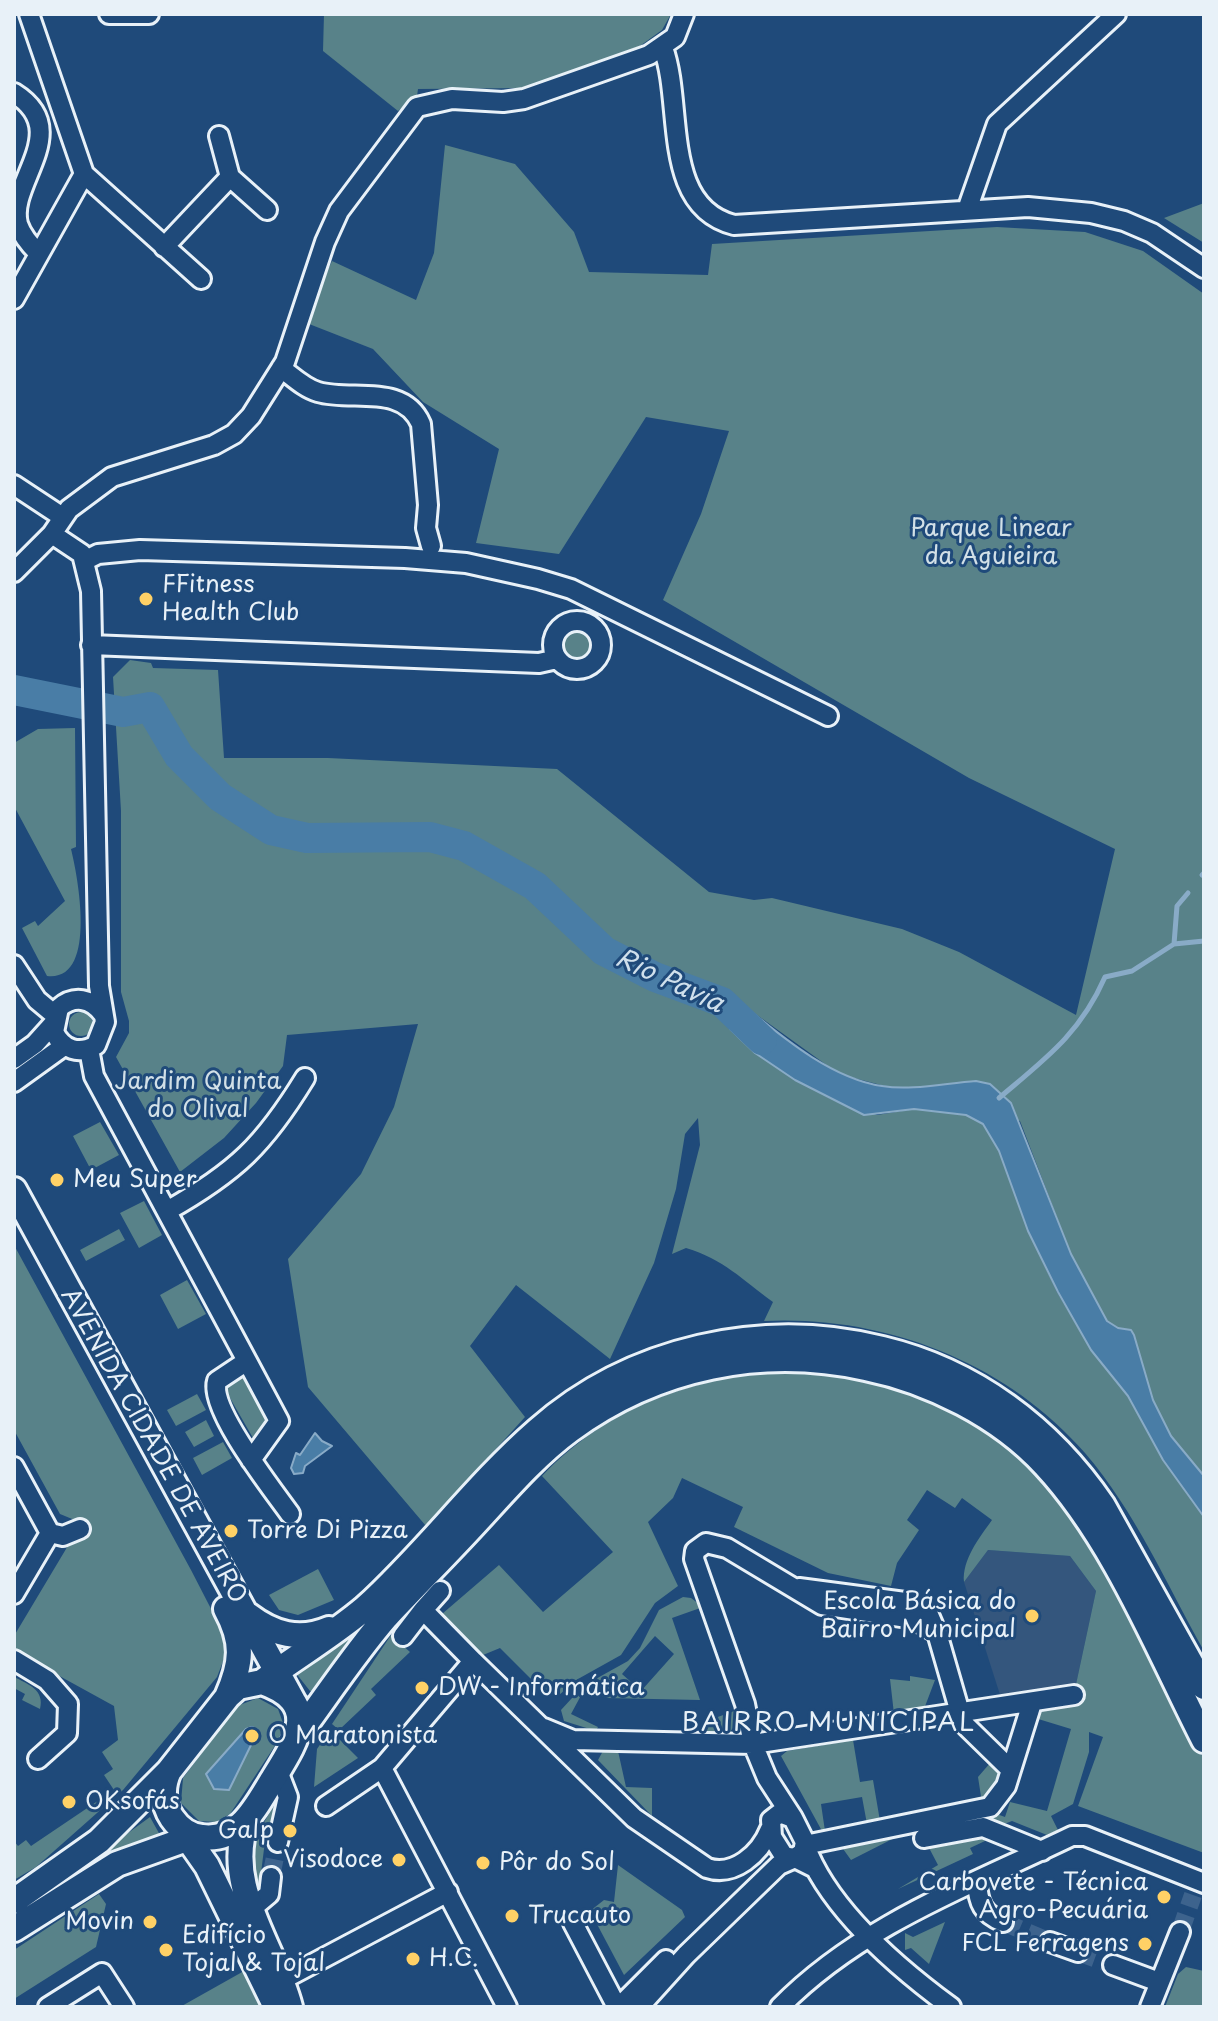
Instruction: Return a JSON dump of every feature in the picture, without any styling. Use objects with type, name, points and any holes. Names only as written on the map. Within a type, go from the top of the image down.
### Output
[{"type":"main road","name":"AVENIDA CIDADE DE AVEIRO","points":[[14,1190],[242,1609],[269,1676],[293,1701],[298,1712],[300,1732]]},
{"type":"main road","name":"AVENIDA CIDADE DE AVEIRO","points":[[14,1220],[239,1635],[239,1668],[227,1697]]},
{"type":"main road","points":[[14,1901],[99,1841],[169,1771],[238,1687],[269,1676],[346,1622],[380,1593],[536,1431],[589,1393],[642,1365],[715,1344],[764,1336],[820,1337],[907,1355],[944,1370],[1002,1402],[1045,1435],[1085,1479],[1204,1687]]},
{"type":"main road","points":[[276,2007],[240,1913],[241,1836],[247,1820],[300,1732],[384,1619],[539,1456],[568,1431],[637,1391],[676,1376],[737,1361],[801,1358],[878,1370],[940,1392],[1000,1427],[1042,1461],[1072,1498],[1109,1555],[1204,1740]]},
{"type":"main road","points":[[242,1609],[269,1628],[297,1637],[318,1634],[346,1622]]},
{"type":"main road","points":[[169,1771],[164,1783],[165,1801],[217,1887]]},
{"type":"main road","points":[[14,1929],[84,1882],[126,1860],[187,1833],[222,1837],[247,1820]]},
{"type":"main road","points":[[84,1882],[142,1861],[167,1858],[188,1862],[217,1887],[240,1913],[282,1980],[290,2007]]},
{"type":"street","points":[[29,14],[84,174],[201,279]]},
{"type":"street","points":[[109,14],[149,14]]},
{"type":"street","points":[[14,572],[52,534],[61,516],[112,477],[214,445],[234,434],[251,416],[281,368],[339,211],[417,107],[452,99],[524,99],[663,48],[675,37],[684,14]]},
{"type":"street","points":[[967,210],[997,124],[1116,14]]},
{"type":"street","points":[[663,48],[670,65],[682,171],[689,189],[713,220],[734,225],[1028,207],[1091,213],[1124,221],[1152,233],[1204,268]]},
{"type":"street","points":[[14,93],[34,111],[39,132],[21,176],[17,221],[25,240],[39,254]]},
{"type":"street","points":[[219,136],[230,177],[267,210]]},
{"type":"street","points":[[14,299],[84,174]]},
{"type":"street","points":[[164,247],[230,177]]},
{"type":"street","points":[[281,368],[317,392],[391,399],[417,414],[421,424],[431,546]]},
{"type":"street","points":[[14,485],[61,516]]},
{"type":"street","points":[[52,534],[77,549],[86,560],[91,591],[98,952],[105,1031],[89,1049],[72,1050],[64,1046]]},
{"type":"street","points":[[86,560],[98,554],[140,550],[405,558],[466,563],[571,589],[828,716]]},
{"type":"street","points":[[91,645],[539,663],[557,659]]},
{"type":"street","points":[[14,1059],[35,1044],[88,983],[98,952]]},
{"type":"street","points":[[14,965],[37,1000],[58,1014],[64,1046]]},
{"type":"street","points":[[58,1014],[82,999],[91,1002],[103,1014]]},
{"type":"street","points":[[14,1082],[64,1046]]},
{"type":"street","points":[[89,1049],[94,1076],[279,1421],[251,1460]]},
{"type":"street","points":[[167,1211],[232,1172],[259,1146],[305,1078]]},
{"type":"street","points":[[247,1361],[217,1381],[215,1394],[251,1460],[290,1514]]},
{"type":"street","points":[[14,1467],[50,1533],[63,1536],[80,1529]]},
{"type":"street","points":[[14,1594],[50,1533]]},
{"type":"street","points":[[951,2007],[867,1938],[815,1868],[783,1853],[770,1825],[773,1805],[767,1778],[753,1744],[745,1704],[694,1559],[695,1551],[706,1543],[716,1544],[822,1605],[914,1619],[937,1633],[963,1723],[1009,1768]]},
{"type":"street","points":[[440,1591],[412,1623],[473,1661],[634,1818],[707,1868],[730,1871],[783,1853],[982,1810],[1002,1795],[1032,1703]]},
{"type":"street","points":[[14,1660],[47,1680],[68,1704],[67,1733],[38,1759]]},
{"type":"street","points":[[326,1806],[382,1768],[473,1661]]},
{"type":"street","points":[[544,1728],[564,1738],[584,1741],[753,1744],[1074,1695]]},
{"type":"street","points":[[574,1758],[573,1746],[584,1741]]},
{"type":"street","points":[[382,1768],[448,1892],[487,1979],[507,2007]]},
{"type":"street","points":[[278,1771],[288,1797],[278,1842]]},
{"type":"street","points":[[639,2007],[783,1853],[793,1818],[767,1778]]},
{"type":"street","points":[[770,1825],[780,1813],[793,1818]]},
{"type":"street","points":[[924,1838],[983,1827],[1042,1851]]},
{"type":"street","points":[[780,2007],[813,1977],[867,1938],[1072,1836],[1085,1836],[1198,1886]]},
{"type":"street","points":[[240,1913],[269,1894],[271,1877]]},
{"type":"street","points":[[977,1882],[982,1908],[988,1916],[1003,1922]]},
{"type":"street","points":[[282,1980],[448,1892]]},
{"type":"street","points":[[573,1923],[618,2007],[692,1934],[700,1941]]},
{"type":"street","points":[[1150,2007],[1180,1932]]},
{"type":"street","points":[[1050,1942],[1078,1952]]},
{"type":"street","points":[[1113,1965],[1159,1982]]},
{"type":"street","points":[[48,2007],[102,1973],[124,2007]]},
{"type":"shaded area","points":[[738,1001],[806,1053],[843,1074],[882,1086],[905,1088],[976,1081],[990,1084],[1011,1103],[1071,1254],[1107,1321],[1118,1328],[1131,1330],[1134,1335],[1153,1400],[1171,1436],[1204,1476],[1204,1517],[1163,1460],[1128,1396],[1091,1350],[1058,1292],[1028,1231],[999,1151],[983,1124],[966,1115],[914,1109],[864,1115],[795,1080],[755,1053],[730,1029]]},
{"type":"shaded area","points":[[315,1433],[332,1446],[305,1466],[303,1473],[294,1474],[291,1468],[296,1453],[300,1455]]},
{"type":"shaded area","name":"Escola Básica do Bairro Municipal","points":[[988,1550],[1070,1556],[1096,1591],[1075,1689],[1002,1701],[964,1582]]},
{"type":"shaded area","points":[[252,1727],[258,1730],[259,1737],[252,1743],[229,1790],[214,1789],[206,1774],[246,1729]]},
{"type":"green space","points":[[324,14],[671,14],[662,30],[640,46],[531,88],[418,89],[417,96],[398,111],[323,51]]},
{"type":"green space","name":"Parque Linear da Aguieira","points":[[445,145],[515,164],[574,232],[589,272],[708,275],[712,244],[997,227],[1085,232],[1143,251],[1204,294],[1204,1476],[1171,1436],[1153,1400],[1134,1335],[1131,1330],[1118,1328],[1107,1321],[1071,1254],[1020,1121],[850,1077],[832,1069],[739,1002],[755,1053],[829,1098],[877,1115],[914,1109],[966,1115],[983,1124],[999,1151],[1028,1231],[1057,1292],[1091,1350],[1128,1396],[1204,1517],[1204,1651],[1135,1524],[1103,1475],[1053,1421],[1018,1393],[940,1351],[897,1336],[854,1326],[809,1321],[764,1321],[773,1302],[732,1271],[712,1258],[686,1248],[672,1254],[700,1145],[698,1118],[685,1134],[676,1189],[654,1263],[610,1359],[516,1285],[470,1346],[525,1417],[426,1526],[308,1387],[288,1259],[361,1174],[394,1107],[418,1024],[287,1035],[283,1066],[256,1103],[224,1138],[180,1172],[116,1057],[129,1033],[129,1021],[121,992],[121,811],[113,677],[130,660],[151,663],[153,668],[218,670],[224,758],[328,758],[557,769],[709,892],[754,900],[772,898],[902,929],[959,952],[1076,1015],[1115,849],[969,778],[663,600],[701,514],[729,431],[646,417],[559,554],[476,543],[499,449],[423,402],[373,349],[304,322],[332,261],[416,300],[434,253]]},
{"type":"green space","points":[[1204,203],[1204,243],[1164,218]]},
{"type":"green space","points":[[575,629],[587,634],[592,646],[587,658],[575,663],[563,658],[558,646],[563,634]]},
{"type":"green space","points":[[75,728],[76,847],[71,849],[80,903],[79,946],[73,963],[63,973],[47,976],[22,928],[35,921],[38,926],[65,901],[14,806],[14,743],[38,729]]},
{"type":"green space","points":[[81,1012],[90,1015],[93,1024],[90,1033],[81,1036],[72,1033],[69,1024],[72,1015]]},
{"type":"green space","points":[[100,1122],[119,1155],[91,1170],[73,1136]]},
{"type":"green space","points":[[144,1201],[162,1235],[139,1248],[120,1213]]},
{"type":"green space","points":[[119,1229],[125,1240],[86,1261],[80,1250]]},
{"type":"green space","points":[[14,1245],[191,1570],[224,1634],[227,1651],[217,1677],[123,1790],[36,1867],[14,1880],[14,1841],[18,1846],[26,1840],[31,1846],[114,1790],[104,1775],[113,1769],[102,1752],[118,1740],[114,1706],[14,1651],[14,1636],[66,1549],[77,1521],[60,1514],[14,1430]]},
{"type":"green space","points":[[187,1280],[206,1314],[178,1329],[160,1295]]},
{"type":"green space","points":[[770,1370],[851,1379],[929,1400],[978,1424],[1009,1446],[1036,1472],[1061,1500],[1103,1565],[1196,1739],[1206,1772],[1204,1853],[1078,1806],[1103,1737],[1089,1732],[1089,1752],[1073,1804],[1051,1816],[1058,1830],[1047,1835],[1012,1821],[999,1826],[918,1826],[851,1860],[836,1839],[991,1812],[1005,1817],[1010,1802],[1047,1811],[1071,1729],[1035,1718],[1039,1706],[1075,1689],[1096,1591],[1070,1556],[988,1550],[964,1582],[969,1557],[992,1520],[962,1498],[955,1508],[927,1490],[907,1520],[919,1530],[897,1563],[891,1586],[828,1573],[734,1527],[743,1507],[682,1478],[673,1498],[648,1522],[678,1586],[655,1603],[621,1655],[578,1679],[559,1695],[548,1696],[500,1648],[483,1655],[442,1614],[499,1565],[543,1612],[613,1552],[542,1476],[593,1432],[646,1403],[705,1383]]},
{"type":"green space","points":[[245,1373],[271,1420],[253,1438],[226,1391],[229,1381]]},
{"type":"green space","points":[[197,1394],[206,1410],[176,1426],[167,1410]]},
{"type":"green space","points":[[206,1420],[214,1436],[194,1447],[185,1432]]},
{"type":"green space","points":[[223,1442],[232,1458],[202,1475],[193,1458]]},
{"type":"green space","points":[[318,1569],[334,1600],[298,1615],[279,1610],[269,1595]]},
{"type":"green space","points":[[683,1597],[691,1598],[703,1607],[672,1618],[700,1700],[606,1698],[585,1688],[571,1714],[598,1727],[596,1731],[564,1721],[561,1710],[583,1686],[628,1661],[640,1648],[659,1610]],"holes":[[[655,1636],[674,1654],[641,1691],[622,1674]]]},
{"type":"green space","points":[[379,1609],[315,1691],[310,1691],[295,1672]]},
{"type":"green space","points":[[391,1635],[410,1652],[371,1689],[376,1695],[339,1730],[332,1724]]},
{"type":"green space","points":[[910,1676],[935,1680],[924,1709],[894,1714],[890,1679],[910,1681]]},
{"type":"green space","points":[[14,1677],[38,1692],[40,1709],[22,1700],[25,1694],[14,1688]]},
{"type":"green space","points":[[258,1698],[278,1709],[283,1723],[280,1738],[230,1814],[216,1822],[199,1821],[181,1803],[183,1778],[237,1706]]},
{"type":"green space","points":[[737,1710],[738,1721],[730,1732],[703,1733],[704,1722]]},
{"type":"green space","points":[[330,1730],[358,1758],[314,1787],[317,1749]]},
{"type":"green space","points":[[853,1740],[860,1782],[873,1780],[880,1821],[867,1824],[862,1797],[821,1804],[825,1831],[822,1831],[781,1756],[787,1751]]},
{"type":"green space","points":[[603,1751],[618,1751],[626,1787],[652,1788],[652,1816],[598,1760]]},
{"type":"green space","points":[[991,1762],[997,1768],[999,1778],[982,1803],[978,1777]]},
{"type":"green space","points":[[277,1801],[278,1812],[265,1841],[259,1889],[253,1863],[255,1842]]},
{"type":"green space","points":[[150,1817],[160,1835],[69,1879],[14,1916]]},
{"type":"green space","points":[[982,1834],[985,1841],[970,1848],[973,1854],[898,1889],[938,1865],[928,1846]]},
{"type":"green space","points":[[618,1865],[682,1910],[685,1917],[624,1975],[590,1911],[604,1900],[614,1902]]},
{"type":"green space","points":[[99,1894],[106,1904],[96,1947],[14,1999],[14,1950]]},
{"type":"green space","points":[[945,1922],[929,1964],[911,1948],[905,1950],[905,1933],[913,1937]]},
{"type":"green space","points":[[1186,1967],[1204,1971],[1204,2007],[1165,2007],[1178,1974]]},
{"type":"green space","points":[[244,1971],[263,2007],[180,2007]]},
{"type":"waterway","name":"Rio Pavia","points":[[14,690],[123,712],[150,707],[179,756],[220,797],[271,830],[307,838],[430,837],[464,846],[535,886],[604,951],[655,977],[722,1002],[762,1040]]},
{"type":"waterway","points":[[1174,944],[1177,906],[1188,893]]},
{"type":"waterway","points":[[999,1098],[1073,1030],[1105,977],[1132,971],[1174,944],[1204,941]]},
{"type":"tunnel","points":[[271,1877],[278,1842]]},
{"type":"tunnel","points":[[1180,1932],[1193,1895]]},
{"type":"tunnel","points":[[1003,1922],[1050,1942]]},
{"type":"tunnel","points":[[1078,1952],[1113,1965]]},
{"type":"place","name":"FFitness Health Club","points":[[146,599]]},
{"type":"place","name":"Meu Super","points":[[57,1180]]},
{"type":"place","name":"Torre Di Pizza","points":[[231,1531]]},
{"type":"place","name":"Escola Básica do Bairro Municipal","points":[[1032,1616]]},
{"type":"place","name":"DW - Informática","points":[[422,1688]]},
{"type":"place","name":"O Maratonista","points":[[252,1736]]},
{"type":"place","name":"OKsofás","points":[[69,1802]]},
{"type":"place","name":"Galp","points":[[290,1831]]},
{"type":"place","name":"Visodoce","points":[[399,1860]]},
{"type":"place","name":"Pôr do Sol","points":[[483,1863]]},
{"type":"place","name":"Carbovete - Técnica Agro-Pecuária","points":[[1164,1897]]},
{"type":"place","name":"Trucauto","points":[[512,1916]]},
{"type":"place","name":"Movin","points":[[150,1922]]},
{"type":"place","name":"FCL Ferragens","points":[[1145,1944]]},
{"type":"place","name":"Edifício Tojal & Tojal","points":[[166,1950]]},
{"type":"place","name":"H.C.","points":[[413,1959]]},
{"type":"district","name":"BAIRRO MUNICIPAL","points":[[829,1724]]},
{"type":"park label","name":"Jardim Quinta do Olival","points":[[198,1096]]}]
